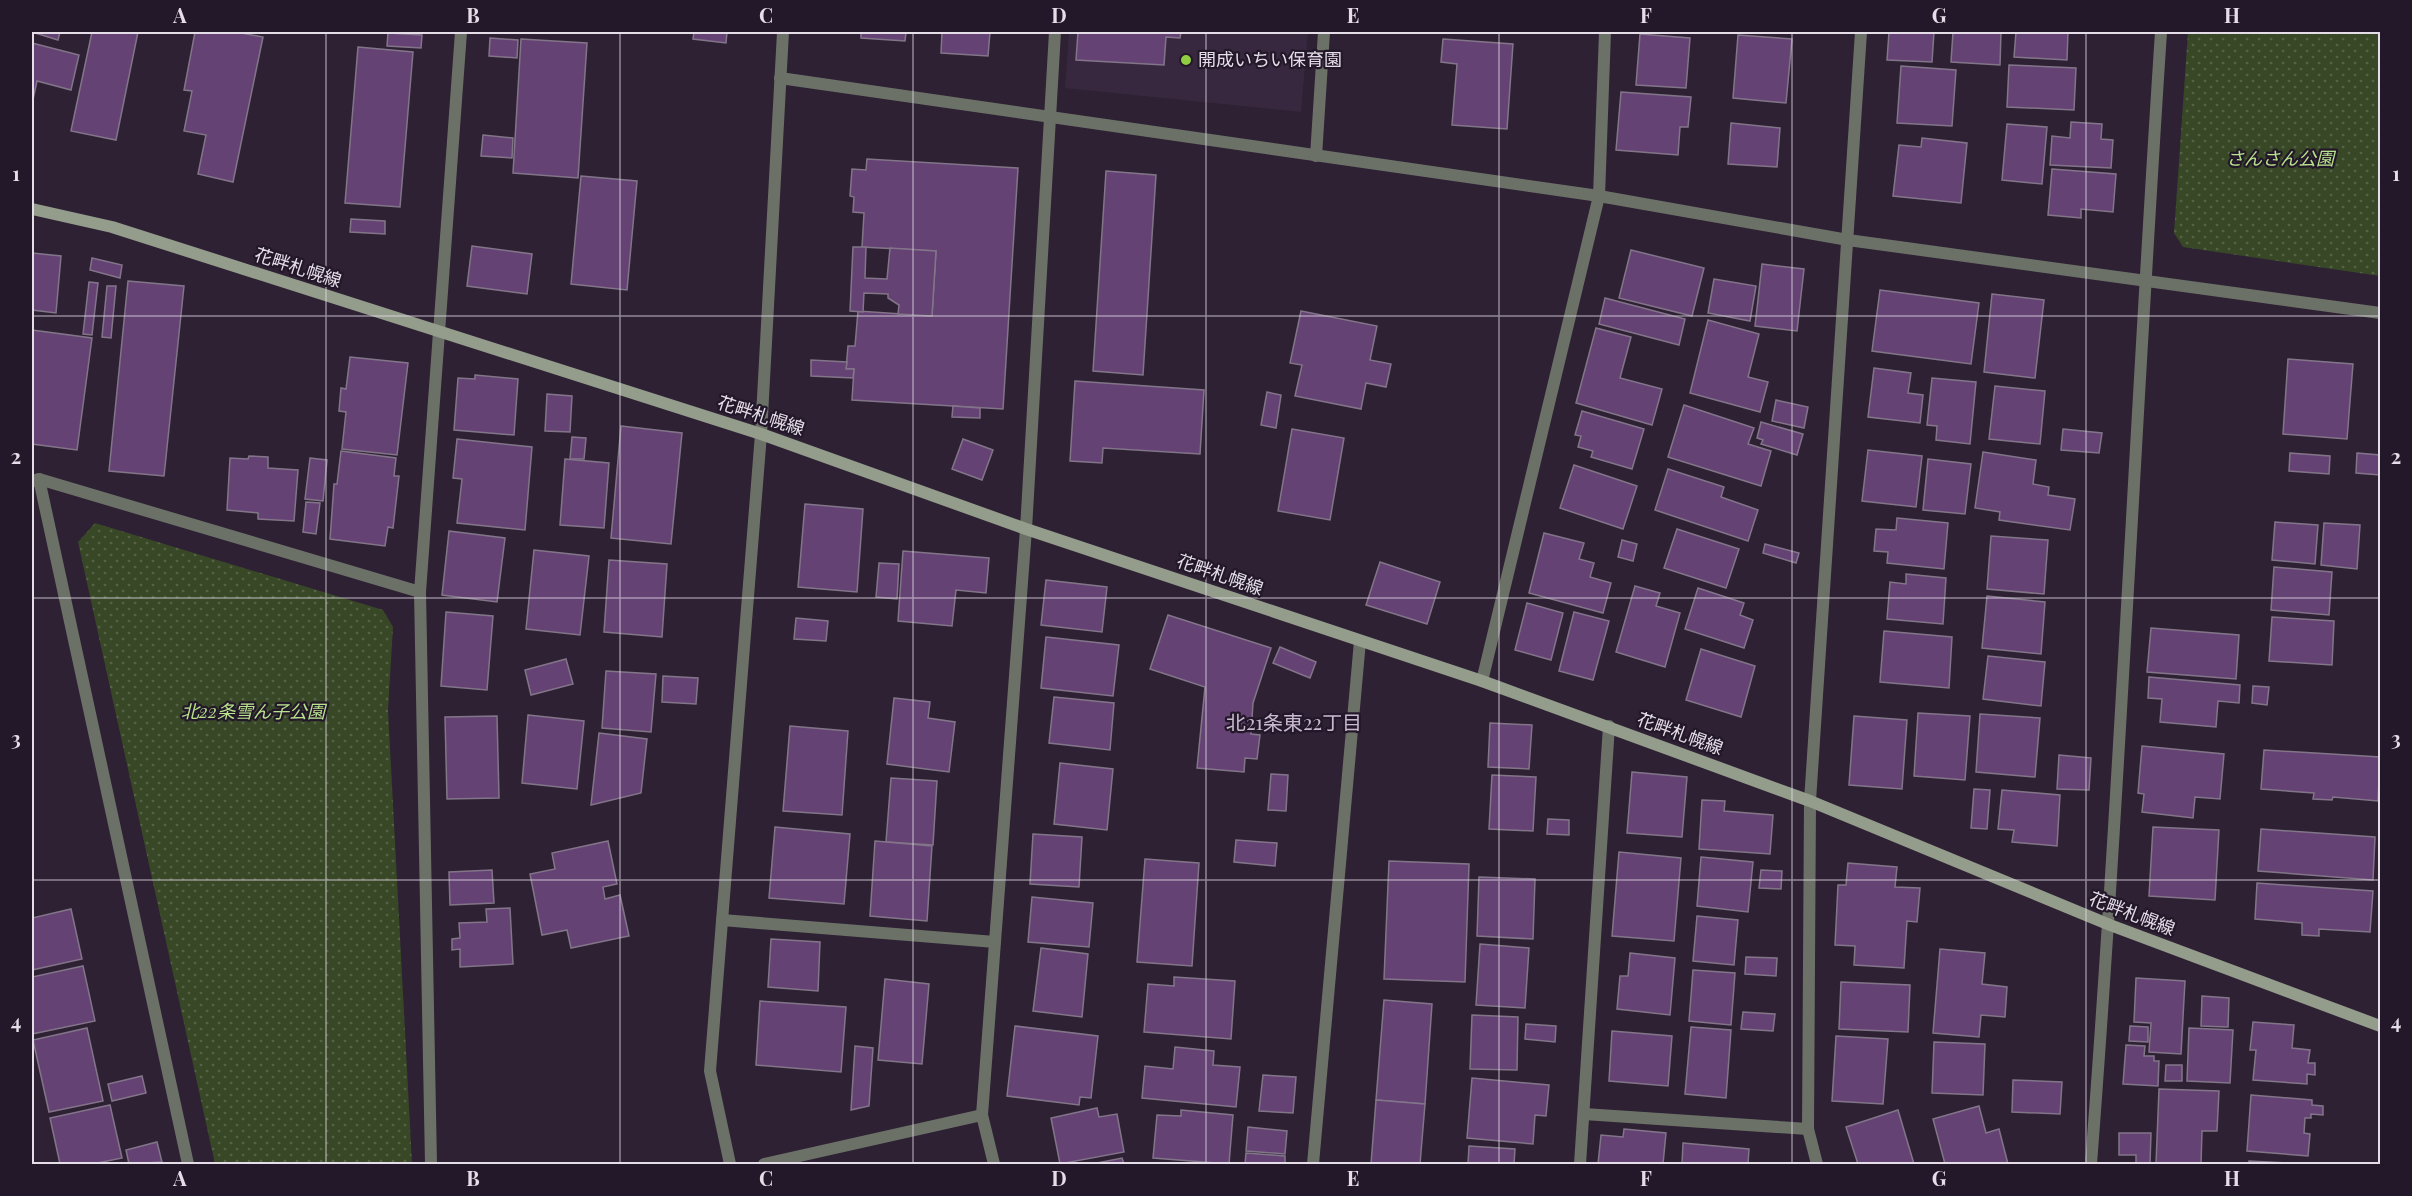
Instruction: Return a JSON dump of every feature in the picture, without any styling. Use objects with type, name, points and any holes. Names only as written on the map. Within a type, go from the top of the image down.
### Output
[{"type":"main road","name":"花畔札幌線","points":[[32,209],[112,227],[761,434],[1026,529],[1482,681],[1810,801],[2109,925],[2380,1026]]},
{"type":"street","points":[[431,1164],[420,592],[461,32]]},
{"type":"street","points":[[730,1164],[710,1071],[761,434],[783,32]]},
{"type":"street","points":[[994,1164],[982,1115],[1026,529],[1055,32]]},
{"type":"street","points":[[1316,156],[1324,32]]},
{"type":"street","points":[[1482,681],[1599,196],[1605,32]]},
{"type":"street","points":[[1817,1164],[1808,1129],[1810,801],[1861,32]]},
{"type":"street","points":[[2091,1164],[2109,925],[2144,281],[2161,32]]},
{"type":"street","points":[[780,78],[1599,196],[1848,240],[2380,313]]},
{"type":"street","points":[[188,1164],[35,480],[420,592]]},
{"type":"street","points":[[1313,1164],[1360,641]]},
{"type":"street","points":[[1580,1164],[1609,726]]},
{"type":"street","points":[[722,920],[995,942]]},
{"type":"street","points":[[1584,1113],[1808,1129]]},
{"type":"street","points":[[764,1164],[982,1115]]},
{"type":"shaded area","name":"開成いちい保育園","points":[[1069,32],[1308,32],[1301,112],[1065,88]]},
{"type":"green space","name":"さんさん公園","points":[[2188,32],[2380,32],[2380,276],[2183,247],[2174,233]]},
{"type":"green space","name":"北22条雪ん子公園","points":[[95,523],[383,610],[393,627],[388,710],[412,1164],[215,1164],[78,542]]},
{"type":"building","points":[[32,32],[60,32],[58,40]]},
{"type":"building","points":[[92,32],[138,32],[116,140],[71,131]]},
{"type":"building","points":[[195,32],[236,32],[263,37],[233,182],[198,174],[206,135],[184,131],[192,91],[184,90]]},
{"type":"building","points":[[694,32],[727,32],[726,43],[693,39]]},
{"type":"building","points":[[861,32],[906,32],[905,41],[861,38]]},
{"type":"building","points":[[942,32],[990,32],[988,56],[941,53]]},
{"type":"building","points":[[1078,32],[1181,32],[1180,38],[1166,37],[1164,65],[1076,60]]},
{"type":"building","points":[[1889,32],[1934,32],[1932,62],[1887,60]]},
{"type":"building","points":[[1953,32],[2001,32],[2000,65],[1951,62]]},
{"type":"building","points":[[2016,32],[2068,32],[2067,60],[2014,57]]},
{"type":"building","points":[[388,33],[422,35],[421,48],[387,46]]},
{"type":"building","points":[[1640,34],[1690,38],[1686,88],[1636,85]]},
{"type":"building","points":[[1738,35],[1792,39],[1786,103],[1733,98]]},
{"type":"building","points":[[490,38],[518,40],[517,58],[489,56]]},
{"type":"building","points":[[521,39],[587,43],[578,178],[513,173]]},
{"type":"building","points":[[1443,39],[1513,44],[1507,129],[1452,125],[1457,64],[1441,62]]},
{"type":"building","points":[[32,43],[79,55],[71,90],[37,81],[32,104]]},
{"type":"building","points":[[358,47],[413,52],[400,207],[345,203]]},
{"type":"building","points":[[2009,65],[2076,68],[2074,110],[2007,107]]},
{"type":"building","points":[[1901,66],[1956,70],[1952,126],[1897,123]]},
{"type":"building","points":[[1621,92],[1691,97],[1688,127],[1680,127],[1678,155],[1616,150]]},
{"type":"building","points":[[2071,122],[2102,124],[2101,139],[2113,140],[2111,168],[2050,165],[2052,136],[2070,138]]},
{"type":"building","points":[[1731,123],[1780,128],[1777,167],[1728,164]]},
{"type":"building","points":[[2007,124],[2047,127],[2042,184],[2002,180]]},
{"type":"building","points":[[483,135],[513,138],[512,158],[481,156]]},
{"type":"building","points":[[1922,138],[1967,143],[1961,203],[1893,196],[1899,145],[1921,147]]},
{"type":"building","points":[[867,159],[1018,168],[1003,409],[852,400],[854,369],[846,369],[848,346],[855,346],[858,311],[932,316],[936,251],[862,247],[864,213],[853,212],[854,197],[850,196],[852,169],[866,170]]},
{"type":"building","points":[[2052,169],[2116,174],[2113,212],[2081,209],[2081,218],[2048,215]]},
{"type":"building","points":[[1106,171],[1156,175],[1143,375],[1093,371]]},
{"type":"building","points":[[581,176],[637,181],[627,290],[571,284]]},
{"type":"building","points":[[351,219],[385,221],[385,234],[350,232]]},
{"type":"building","points":[[472,246],[532,254],[527,294],[467,286]]},
{"type":"building","points":[[853,247],[866,247],[865,278],[887,279],[890,248],[936,251],[932,316],[898,314],[899,305],[888,298],[888,294],[864,293],[863,312],[850,311]]},
{"type":"building","points":[[1631,250],[1704,268],[1692,316],[1619,298]]},
{"type":"building","points":[[32,253],[61,256],[56,313],[32,310]]},
{"type":"building","points":[[92,258],[122,265],[120,278],[90,270]]},
{"type":"building","points":[[1762,264],[1804,269],[1797,331],[1755,326]]},
{"type":"building","points":[[1714,279],[1756,286],[1750,321],[1708,313]]},
{"type":"building","points":[[128,281],[184,286],[164,476],[109,471]]},
{"type":"building","points":[[89,282],[98,283],[92,335],[83,334]]},
{"type":"building","points":[[107,286],[116,286],[111,338],[102,337]]},
{"type":"building","points":[[1880,290],[1979,303],[1971,364],[1872,351]]},
{"type":"building","points":[[1992,294],[2044,300],[2035,378],[1984,372]]},
{"type":"building","points":[[1605,298],[1685,319],[1679,345],[1599,324]]},
{"type":"building","points":[[1301,311],[1377,326],[1370,360],[1391,364],[1386,387],[1366,383],[1361,409],[1295,396],[1302,365],[1290,363]]},
{"type":"building","points":[[1708,320],[1759,334],[1748,377],[1768,382],[1760,412],[1690,393]]},
{"type":"building","points":[[1596,328],[1631,337],[1620,378],[1662,389],[1652,425],[1576,403]]},
{"type":"building","points":[[32,330],[92,338],[77,450],[32,444]]},
{"type":"building","points":[[350,357],[408,363],[397,455],[342,449],[346,412],[339,411],[341,388],[346,389]]},
{"type":"building","points":[[2288,359],[2353,364],[2347,439],[2283,434]]},
{"type":"building","points":[[811,360],[847,362],[846,369],[854,369],[853,378],[811,376]]},
{"type":"building","points":[[1874,368],[1911,373],[1908,393],[1923,395],[1920,423],[1868,417]]},
{"type":"building","points":[[475,375],[518,379],[514,435],[454,430],[458,378],[475,379]]},
{"type":"building","points":[[1932,378],[1976,382],[1970,444],[1936,440],[1937,426],[1927,425]]},
{"type":"building","points":[[1075,381],[1204,390],[1200,454],[1103,448],[1102,463],[1070,461]]},
{"type":"building","points":[[1995,386],[2045,391],[2040,444],[1989,439]]},
{"type":"building","points":[[1267,392],[1281,395],[1276,428],[1261,425]]},
{"type":"building","points":[[547,394],[572,396],[570,432],[545,431]]},
{"type":"building","points":[[1776,400],[1808,407],[1804,428],[1772,421]]},
{"type":"building","points":[[1684,405],[1754,428],[1748,444],[1771,451],[1761,486],[1668,457]]},
{"type":"building","points":[[953,406],[980,408],[980,418],[952,417]]},
{"type":"building","points":[[1582,411],[1644,429],[1632,469],[1591,457],[1593,451],[1578,447],[1581,436],[1575,435]]},
{"type":"building","points":[[1761,422],[1803,434],[1797,455],[1761,444],[1763,440],[1757,438]]},
{"type":"building","points":[[621,426],[682,433],[671,544],[611,538]]},
{"type":"building","points":[[1292,429],[1344,438],[1330,520],[1278,511]]},
{"type":"building","points":[[2063,429],[2102,433],[2099,453],[2061,450]]},
{"type":"building","points":[[572,437],[586,438],[584,459],[570,459]]},
{"type":"building","points":[[457,439],[532,447],[525,530],[457,523],[462,479],[453,478]]},
{"type":"building","points":[[963,439],[993,450],[982,480],[952,469]]},
{"type":"building","points":[[1868,450],[1922,456],[1916,507],[1862,501]]},
{"type":"building","points":[[341,451],[396,458],[394,476],[399,476],[393,528],[388,527],[385,546],[330,539],[334,484],[337,484]]},
{"type":"building","points":[[1983,452],[2036,460],[2033,484],[2049,487],[2048,495],[2075,499],[2070,530],[1999,520],[2000,512],[1975,508]]},
{"type":"building","points":[[2290,453],[2330,456],[2329,474],[2289,471]]},
{"type":"building","points":[[2357,453],[2380,455],[2380,475],[2356,473]]},
{"type":"building","points":[[249,456],[268,457],[268,468],[298,470],[294,521],[258,519],[258,513],[227,510],[230,458],[248,459]]},
{"type":"building","points":[[310,458],[327,460],[323,501],[305,499]]},
{"type":"building","points":[[565,459],[609,463],[604,528],[560,525]]},
{"type":"building","points":[[1928,459],[1971,464],[1965,514],[1923,510]]},
{"type":"building","points":[[1574,465],[1637,486],[1623,529],[1560,508]]},
{"type":"building","points":[[1668,469],[1724,487],[1721,497],[1758,510],[1748,541],[1655,510]]},
{"type":"building","points":[[306,502],[320,503],[316,534],[303,532]]},
{"type":"building","points":[[805,504],[863,509],[857,592],[798,587]]},
{"type":"building","points":[[1897,518],[1948,523],[1944,569],[1887,563],[1888,552],[1874,551],[1876,529],[1896,530]]},
{"type":"building","points":[[2275,522],[2318,525],[2315,564],[2272,560]]},
{"type":"building","points":[[2324,523],[2360,525],[2357,569],[2321,565]]},
{"type":"building","points":[[1677,529],[1739,549],[1726,588],[1664,568]]},
{"type":"building","points":[[449,531],[505,538],[497,602],[442,595]]},
{"type":"building","points":[[1544,533],[1584,543],[1579,559],[1594,563],[1590,577],[1611,583],[1603,613],[1529,593]]},
{"type":"building","points":[[1991,536],[2048,540],[2044,594],[1987,589]]},
{"type":"building","points":[[1622,540],[1637,544],[1633,561],[1618,557]]},
{"type":"building","points":[[1765,544],[1799,553],[1796,563],[1763,553]]},
{"type":"building","points":[[534,550],[589,556],[580,635],[526,629]]},
{"type":"building","points":[[903,551],[989,558],[986,593],[956,590],[952,626],[898,621]]},
{"type":"building","points":[[609,560],[667,564],[662,637],[604,632]]},
{"type":"building","points":[[1380,562],[1440,582],[1427,624],[1366,605]]},
{"type":"building","points":[[879,563],[899,564],[897,599],[876,597]]},
{"type":"building","points":[[2274,567],[2332,572],[2329,615],[2271,610]]},
{"type":"building","points":[[1906,574],[1946,578],[1943,624],[1887,619],[1890,582],[1906,584]]},
{"type":"building","points":[[1046,580],[1107,587],[1102,632],[1041,625]]},
{"type":"building","points":[[1635,586],[1660,593],[1656,606],[1680,613],[1665,667],[1616,652]]},
{"type":"building","points":[[1698,588],[1744,603],[1740,615],[1753,620],[1744,648],[1685,629]]},
{"type":"building","points":[[1987,596],[2045,602],[2041,654],[1982,648]]},
{"type":"building","points":[[1527,603],[1563,613],[1551,660],[1515,650]]},
{"type":"building","points":[[446,612],[493,616],[487,690],[441,686]]},
{"type":"building","points":[[1574,612],[1609,621],[1593,680],[1559,671]]},
{"type":"building","points":[[1168,615],[1271,648],[1253,703],[1251,734],[1260,735],[1257,759],[1245,758],[1244,772],[1197,768],[1205,687],[1150,669]]},
{"type":"building","points":[[2272,617],[2334,621],[2332,665],[2269,661]]},
{"type":"building","points":[[796,618],[828,621],[826,641],[794,639]]},
{"type":"building","points":[[2151,628],[2239,635],[2236,679],[2147,672]]},
{"type":"building","points":[[1884,631],[1952,637],[1949,688],[1880,682]]},
{"type":"building","points":[[1046,637],[1119,645],[1113,696],[1041,688]]},
{"type":"building","points":[[1280,647],[1316,662],[1310,678],[1273,663]]},
{"type":"building","points":[[1701,649],[1755,666],[1741,717],[1686,700]]},
{"type":"building","points":[[1988,656],[2045,662],[2041,706],[1983,699]]},
{"type":"building","points":[[566,659],[573,684],[531,695],[525,670]]},
{"type":"building","points":[[606,671],[656,674],[651,732],[602,728]]},
{"type":"building","points":[[663,676],[698,678],[696,704],[662,702]]},
{"type":"building","points":[[2149,677],[2240,685],[2239,703],[2218,701],[2216,727],[2160,722],[2162,699],[2148,698]]},
{"type":"building","points":[[2253,686],[2269,687],[2267,705],[2252,703]]},
{"type":"building","points":[[1054,697],[1114,703],[1110,750],[1049,743]]},
{"type":"building","points":[[894,698],[930,702],[928,718],[955,722],[949,772],[887,764]]},
{"type":"building","points":[[1918,713],[1970,716],[1965,780],[1914,776]]},
{"type":"building","points":[[1980,714],[2040,718],[2035,777],[1976,772]]},
{"type":"building","points":[[528,715],[584,721],[577,789],[522,783]]},
{"type":"building","points":[[497,716],[499,798],[447,799],[445,717]]},
{"type":"building","points":[[1854,716],[1907,720],[1902,789],[1849,785]]},
{"type":"building","points":[[1490,723],[1532,725],[1529,769],[1488,767]]},
{"type":"building","points":[[790,726],[848,731],[842,815],[783,811]]},
{"type":"building","points":[[599,733],[647,739],[641,793],[591,805]]},
{"type":"building","points":[[2142,746],[2224,754],[2220,799],[2195,797],[2193,818],[2142,812],[2144,794],[2138,793]]},
{"type":"building","points":[[2264,750],[2380,757],[2378,801],[2333,797],[2332,800],[2313,799],[2314,793],[2261,789]]},
{"type":"building","points":[[2059,755],[2091,758],[2089,790],[2057,789]]},
{"type":"building","points":[[1060,763],[1113,769],[1107,830],[1054,824]]},
{"type":"building","points":[[1632,772],[1687,777],[1682,837],[1627,833]]},
{"type":"building","points":[[1271,774],[1288,775],[1286,811],[1268,810]]},
{"type":"building","points":[[1492,775],[1536,777],[1533,831],[1489,829]]},
{"type":"building","points":[[891,778],[937,781],[933,845],[886,842]]},
{"type":"building","points":[[1974,789],[1990,790],[1987,829],[1971,828]]},
{"type":"building","points":[[2002,790],[2060,795],[2057,846],[2012,842],[2014,830],[1998,829]]},
{"type":"building","points":[[1702,800],[1725,801],[1724,811],[1773,815],[1770,854],[1699,849]]},
{"type":"building","points":[[1548,819],[1569,820],[1569,835],[1547,834]]},
{"type":"building","points":[[775,827],[850,834],[844,904],[769,898]]},
{"type":"building","points":[[2153,827],[2219,830],[2215,900],[2149,896]]},
{"type":"building","points":[[2261,829],[2375,837],[2373,880],[2258,871]]},
{"type":"building","points":[[1033,834],[1082,837],[1079,887],[1030,884]]},
{"type":"building","points":[[1236,840],[1277,843],[1275,866],[1234,862]]},
{"type":"building","points":[[608,841],[617,884],[603,887],[605,899],[620,895],[629,936],[571,948],[567,930],[542,935],[530,874],[555,869],[552,853]]},
{"type":"building","points":[[875,841],[932,846],[927,921],[870,916]]},
{"type":"building","points":[[1619,852],[1681,858],[1674,941],[1612,936]]},
{"type":"building","points":[[1701,857],[1753,862],[1748,912],[1697,906]]},
{"type":"building","points":[[1145,859],[1199,863],[1192,966],[1137,962]]},
{"type":"building","points":[[1389,861],[1469,864],[1465,982],[1384,979]]},
{"type":"building","points":[[1848,863],[1897,867],[1895,887],[1920,888],[1917,922],[1907,921],[1904,968],[1854,965],[1855,946],[1835,945],[1838,885],[1846,885]]},
{"type":"building","points":[[492,870],[494,903],[450,905],[449,872]]},
{"type":"building","points":[[1761,870],[1782,871],[1781,889],[1759,888]]},
{"type":"building","points":[[1479,877],[1535,879],[1533,939],[1477,936]]},
{"type":"building","points":[[2257,883],[2373,891],[2370,932],[2319,929],[2319,936],[2302,935],[2302,923],[2255,919]]},
{"type":"building","points":[[1032,897],[1093,903],[1089,947],[1028,942]]},
{"type":"building","points":[[510,908],[513,964],[460,967],[460,949],[452,950],[452,939],[460,938],[459,923],[487,922],[486,909]]},
{"type":"building","points":[[71,909],[82,959],[32,970],[32,918]]},
{"type":"building","points":[[1697,916],[1738,920],[1734,965],[1693,961]]},
{"type":"building","points":[[771,939],[820,942],[818,991],[768,987]]},
{"type":"building","points":[[1480,944],[1529,948],[1525,1008],[1476,1005]]},
{"type":"building","points":[[1041,948],[1088,954],[1082,1017],[1033,1011]]},
{"type":"building","points":[[1940,949],[1985,953],[1982,984],[2007,987],[2005,1017],[1981,1015],[1979,1037],[1933,1033]]},
{"type":"building","points":[[1630,953],[1675,958],[1670,1015],[1617,1009],[1620,976],[1628,976]]},
{"type":"building","points":[[1746,957],[1777,958],[1776,976],[1745,974]]},
{"type":"building","points":[[83,966],[95,1021],[32,1034],[32,977]]},
{"type":"building","points":[[1693,970],[1735,973],[1731,1025],[1689,1021]]},
{"type":"building","points":[[1174,977],[1235,981],[1231,1039],[1144,1032],[1148,984],[1174,986]]},
{"type":"building","points":[[2136,978],[2185,981],[2181,1054],[2149,1052],[2151,1023],[2134,1022]]},
{"type":"building","points":[[885,979],[929,984],[922,1064],[878,1060]]},
{"type":"building","points":[[1841,982],[1910,985],[1908,1032],[1839,1029]]},
{"type":"building","points":[[2202,996],[2229,998],[2228,1027],[2201,1026]]},
{"type":"building","points":[[1384,1000],[1432,1004],[1425,1104],[1376,1100]]},
{"type":"building","points":[[760,1001],[846,1007],[841,1072],[756,1065]]},
{"type":"building","points":[[1743,1012],[1775,1014],[1773,1031],[1741,1029]]},
{"type":"building","points":[[1472,1015],[1518,1017],[1517,1070],[1470,1069]]},
{"type":"building","points":[[2253,1022],[2294,1025],[2292,1048],[2310,1050],[2308,1063],[2315,1063],[2315,1075],[2307,1074],[2307,1084],[2253,1080],[2256,1050],[2250,1050]]},
{"type":"building","points":[[1526,1024],[1556,1026],[1555,1042],[1525,1039]]},
{"type":"building","points":[[1015,1026],[1098,1036],[1091,1098],[1080,1097],[1079,1105],[1007,1096]]},
{"type":"building","points":[[2130,1026],[2148,1027],[2148,1042],[2129,1041]]},
{"type":"building","points":[[1691,1027],[1731,1030],[1726,1098],[1685,1094]]},
{"type":"building","points":[[87,1028],[103,1101],[49,1112],[33,1040]]},
{"type":"building","points":[[2189,1028],[2233,1030],[2230,1083],[2187,1081]]},
{"type":"building","points":[[1612,1031],[1672,1036],[1668,1086],[1609,1081]]},
{"type":"building","points":[[1836,1036],[1888,1039],[1883,1104],[1832,1101]]},
{"type":"building","points":[[1934,1042],[1985,1044],[1983,1095],[1932,1093]]},
{"type":"building","points":[[2126,1045],[2145,1046],[2144,1056],[2154,1056],[2154,1061],[2159,1061],[2158,1086],[2123,1084]]},
{"type":"building","points":[[855,1046],[873,1048],[869,1106],[851,1110]]},
{"type":"building","points":[[1175,1047],[1214,1051],[1213,1065],[1240,1067],[1236,1107],[1142,1098],[1145,1066],[1173,1069]]},
{"type":"building","points":[[2166,1065],[2182,1065],[2182,1081],[2165,1081]]},
{"type":"building","points":[[1263,1075],[1296,1077],[1293,1113],[1259,1111]]},
{"type":"building","points":[[142,1076],[146,1093],[112,1101],[108,1084]]},
{"type":"building","points":[[1472,1078],[1549,1085],[1546,1116],[1535,1115],[1533,1144],[1467,1138]]},
{"type":"building","points":[[2013,1080],[2062,1082],[2060,1114],[2012,1112]]},
{"type":"building","points":[[2159,1089],[2219,1091],[2217,1131],[2202,1131],[2201,1164],[2156,1164]]},
{"type":"building","points":[[2251,1095],[2312,1100],[2312,1105],[2323,1106],[2323,1115],[2311,1114],[2311,1118],[2305,1118],[2304,1133],[2310,1134],[2308,1156],[2247,1151]]},
{"type":"building","points":[[1376,1100],[1425,1104],[1420,1164],[1371,1164]]},
{"type":"building","points":[[110,1105],[122,1158],[93,1164],[60,1164],[50,1118]]},
{"type":"building","points":[[1979,1106],[1986,1133],[1999,1129],[2008,1164],[1945,1164],[1933,1119]]},
{"type":"building","points":[[1097,1108],[1099,1117],[1117,1114],[1124,1152],[1060,1164],[1051,1118]]},
{"type":"building","points":[[1181,1110],[1233,1115],[1229,1164],[1153,1158],[1157,1115],[1181,1116]]},
{"type":"building","points":[[1898,1110],[1914,1164],[1858,1164],[1846,1127]]},
{"type":"building","points":[[1248,1127],[1287,1131],[1285,1154],[1246,1151]]},
{"type":"building","points":[[1624,1129],[1666,1133],[1663,1164],[1598,1164],[1601,1135],[1623,1137]]},
{"type":"building","points":[[2119,1133],[2151,1133],[2150,1164],[2136,1164],[2136,1155],[2119,1155]]},
{"type":"building","points":[[157,1142],[162,1162],[129,1164],[126,1150]]},
{"type":"building","points":[[1683,1143],[1749,1149],[1748,1164],[1682,1164]]},
{"type":"building","points":[[1469,1146],[1515,1149],[1514,1164],[1468,1164]]},
{"type":"building","points":[[1246,1153],[1285,1156],[1285,1164],[1245,1164]]},
{"type":"building","points":[[1122,1158],[1124,1164],[1092,1164]]},
{"type":"building","points":[[2249,1161],[2306,1164],[2248,1164]]},
{"type":"place","name":"開成いちい保育園","points":[[1186,60]]},
{"type":"district","name":"北21条東22丁目","points":[[1294,723]]}]
